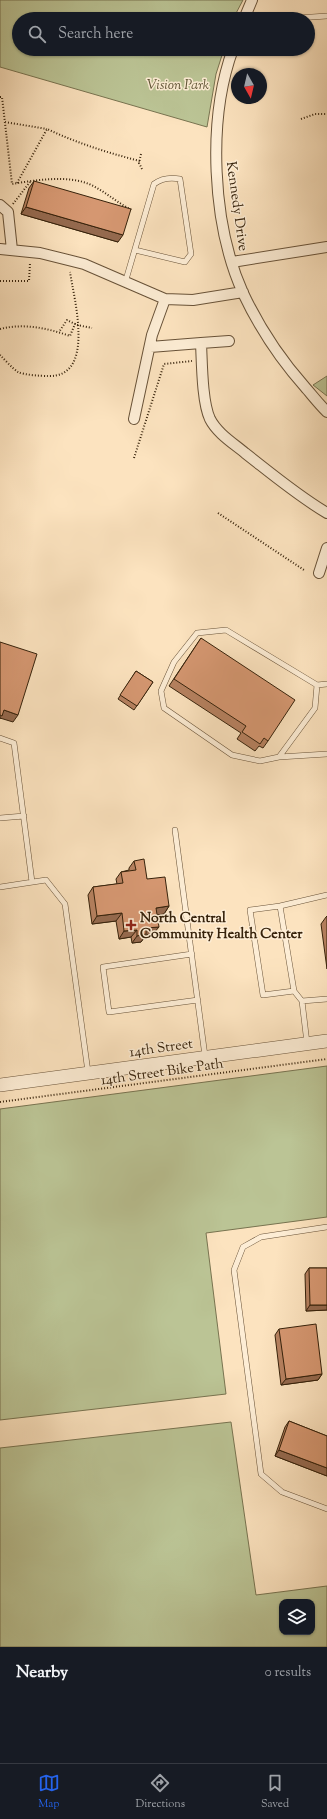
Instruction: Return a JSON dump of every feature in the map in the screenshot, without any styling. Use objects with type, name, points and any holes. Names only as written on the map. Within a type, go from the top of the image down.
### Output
[{"type":"street","points":[[247,12],[252,0]]},
{"type":"street","name":"Kennedy Drive","points":[[231,56],[220,98],[216,140],[218,184],[224,226],[232,262],[242,292],[255,317],[287,368],[327,412]]},
{"type":"street","points":[[3,208],[8,212],[12,250]]},
{"type":"street","points":[[232,262],[327,247]]},
{"type":"street","points":[[0,249],[40,253],[84,264],[165,299],[193,300],[242,292]]},
{"type":"street","points":[[134,419],[150,347],[165,299]]},
{"type":"street","points":[[150,347],[229,341]]},
{"type":"street","points":[[201,343],[206,407],[210,420],[228,439],[271,474],[306,501],[327,513]]},
{"type":"street","points":[[319,573],[327,548]]},
{"type":"street","name":"14th Street","points":[[0,1085],[327,1041]]},
{"type":"lane","points":[[315,17],[327,16]]},
{"type":"lane","points":[[125,283],[154,184],[166,178],[180,179],[191,254],[185,262],[135,250]]},
{"type":"lane","points":[[327,684],[317,685],[226,630],[197,633],[174,662],[161,691],[164,708],[232,755],[260,761],[327,754]]},
{"type":"lane","points":[[279,758],[315,708],[317,685]]},
{"type":"lane","points":[[0,738],[14,743],[32,882]]},
{"type":"lane","points":[[0,818],[24,816]]},
{"type":"lane","points":[[175,830],[206,1057]]},
{"type":"lane","points":[[0,887],[46,880],[65,904],[88,1073]]},
{"type":"lane","points":[[294,991],[263,995],[250,910],[280,906],[327,895]]},
{"type":"lane","points":[[280,906],[294,991],[302,1001],[308,1044]]},
{"type":"lane","points":[[192,954],[103,967],[109,1012],[198,1000]]},
{"type":"lane","points":[[302,1001],[327,999]]},
{"type":"lane","points":[[327,1227],[261,1237],[243,1247],[234,1270],[261,1474],[282,1492],[327,1509]]},
{"type":"path","points":[[0,97],[2,97],[12,184],[67,180],[88,184],[132,210]]},
{"type":"path","points":[[301,119],[315,114],[327,114]]},
{"type":"path","points":[[5,122],[47,129],[65,138],[101,151],[140,161]]},
{"type":"path","points":[[18,183],[47,129]]},
{"type":"path","points":[[141,154],[140,161],[142,169]]},
{"type":"path","points":[[3,208],[17,201],[30,182]]},
{"type":"path","points":[[0,281],[29,281],[30,262]]},
{"type":"path","points":[[0,355],[18,372],[46,376],[60,376],[70,367],[78,352],[78,326],[70,271]]},
{"type":"path","points":[[58,332],[67,320],[78,326],[92,328]]},
{"type":"path","points":[[0,329],[28,326],[70,336],[75,325]]},
{"type":"path","points":[[218,513],[304,570]]},
{"type":"path","name":"14th Street Bike Path","points":[[0,1102],[327,1059]]},
{"type":"green space","name":"Vision Park","points":[[0,0],[243,0],[237,12],[12,12],[12,56],[222,56],[216,74],[207,127],[0,67]]},
{"type":"green space","points":[[327,376],[327,396],[313,385]]},
{"type":"green space","points":[[327,1066],[327,1217],[206,1233],[226,1394],[0,1420],[0,1109]]},
{"type":"green space","points":[[231,1422],[256,1595],[327,1586],[327,1647],[0,1647],[0,1448]]},
{"type":"building","points":[[34,181],[131,209],[123,235],[26,207]]},
{"type":"building","points":[[201,638],[295,700],[268,741],[264,738],[260,744],[242,732],[246,726],[174,679]]},
{"type":"building","points":[[0,642],[37,654],[18,715],[4,710],[2,716],[0,715]]},
{"type":"building","points":[[136,671],[153,682],[137,706],[120,695]]},
{"type":"building","points":[[144,859],[147,879],[165,877],[169,906],[156,908],[159,927],[146,928],[146,934],[137,936],[137,930],[124,931],[122,913],[97,916],[93,887],[123,883],[121,872],[136,870],[134,861]]},
{"type":"building","points":[[309,1268],[327,1268],[327,1305],[310,1305]]},
{"type":"building","points":[[316,1324],[322,1374],[286,1379],[279,1329]]},
{"type":"building","points":[[289,1421],[327,1436],[327,1468],[279,1450]]},
{"type":"place","name":"North Central Community Health Center","points":[[131,925]]}]
